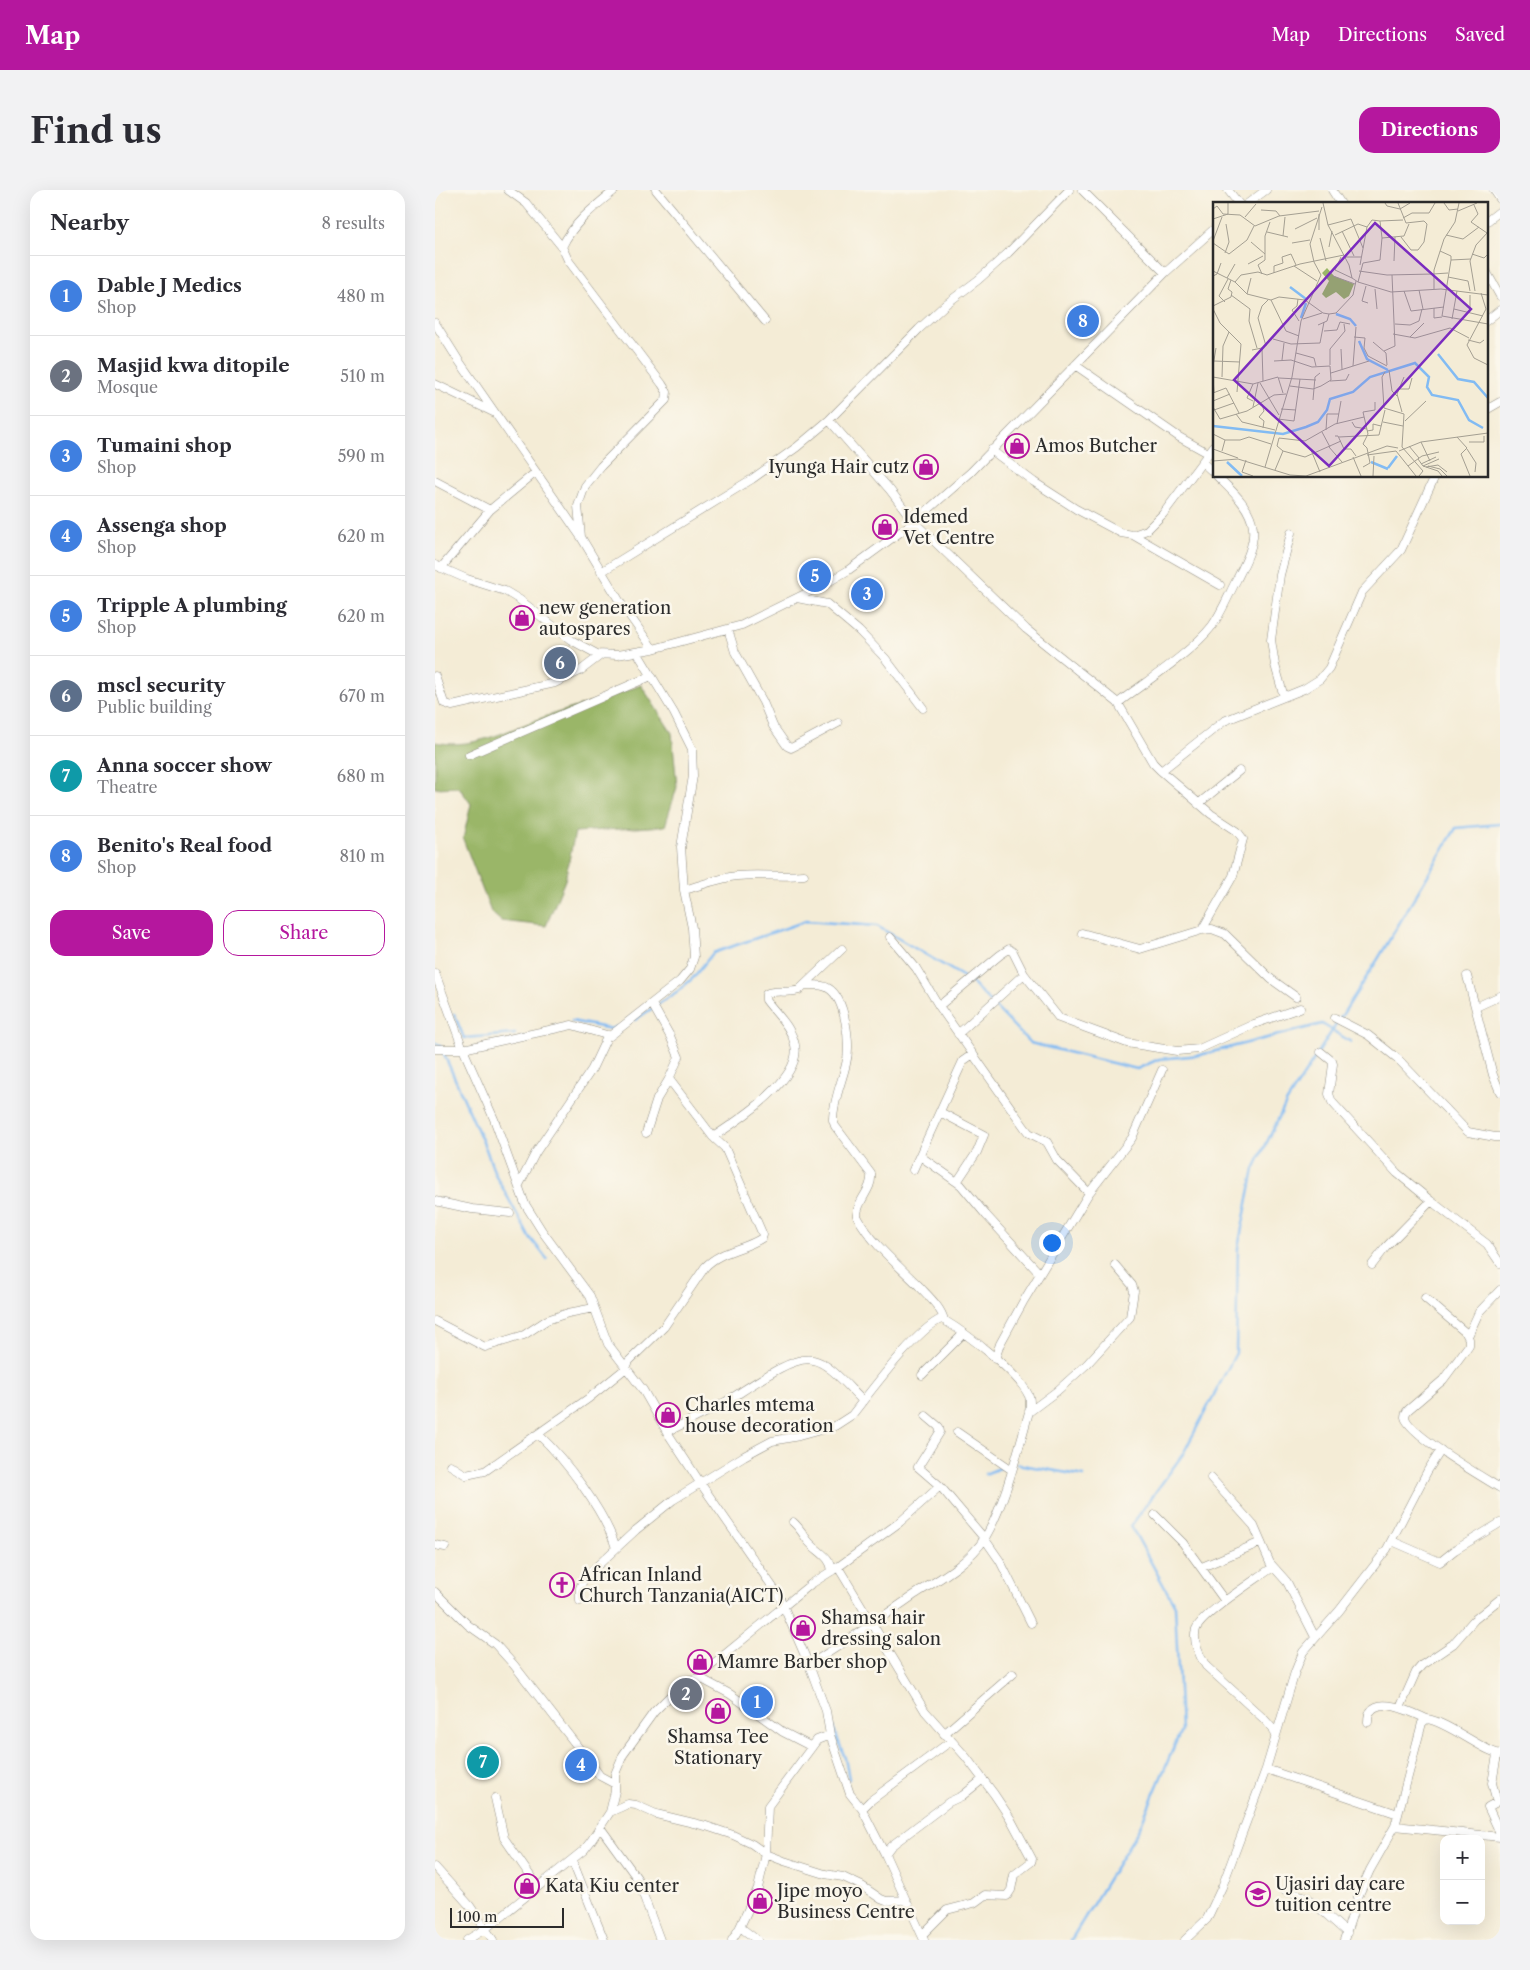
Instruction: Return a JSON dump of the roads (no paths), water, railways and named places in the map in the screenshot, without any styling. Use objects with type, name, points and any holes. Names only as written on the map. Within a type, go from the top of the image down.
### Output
[{"type":"street","points":[[508,190],[526,203],[562,247],[567,260],[667,392],[666,400],[661,407],[601,466],[585,486],[578,506],[581,537]]},
{"type":"street","points":[[562,247],[567,237],[580,221],[615,190]]},
{"type":"street","points":[[656,190],[765,320]]},
{"type":"street","points":[[601,572],[752,479],[797,447],[829,420],[946,304],[979,280],[1008,253],[1069,190]]},
{"type":"street","points":[[1082,190],[1165,273]]},
{"type":"street","points":[[1228,190],[1237,202]]},
{"type":"street","points":[[1250,202],[1267,190]]},
{"type":"street","points":[[1331,190],[1340,202]]},
{"type":"street","points":[[1494,190],[1500,200]]},
{"type":"street","points":[[1487,221],[1500,211]]},
{"type":"street","points":[[536,472],[490,510],[438,566],[505,591],[520,600],[571,640],[601,655],[617,656],[653,649],[752,621],[847,571],[914,522],[948,494],[1165,273],[1213,231]]},
{"type":"street","points":[[1487,273],[1500,296]]},
{"type":"street","points":[[1487,320],[1500,310]]},
{"type":"street","points":[[435,323],[448,345],[581,537],[620,602],[653,649]]},
{"type":"street","points":[[1075,365],[1179,436],[1208,453]]},
{"type":"street","points":[[435,384],[496,414]]},
{"type":"street","points":[[1487,409],[1500,402]]},
{"type":"street","points":[[829,420],[890,490],[914,522],[1026,629],[1118,703],[1153,763],[1161,772],[1198,804],[1237,830],[1243,839],[1233,876],[1202,930]]},
{"type":"street","points":[[1133,536],[1147,530],[1163,514],[1213,447]]},
{"type":"street","points":[[991,450],[1034,482],[1076,509],[1121,533],[1133,536],[1220,585]]},
{"type":"street","points":[[1203,462],[1213,472]]},
{"type":"street","points":[[1118,703],[1205,634],[1218,616],[1242,570],[1254,529],[1250,517],[1239,499],[1219,478]]},
{"type":"street","points":[[1161,772],[1224,721],[1317,682],[1329,668],[1363,592],[1401,550],[1434,478]]},
{"type":"street","points":[[435,481],[490,510]]},
{"type":"street","points":[[1285,697],[1275,665],[1271,640],[1280,575],[1291,532]]},
{"type":"street","points":[[797,598],[827,604],[859,631],[885,658],[923,708]]},
{"type":"street","points":[[728,629],[735,652],[763,702],[773,726],[788,747],[795,746],[838,723]]},
{"type":"street","points":[[519,1185],[536,1152],[592,1069],[608,1036],[680,981],[692,964],[694,950],[692,928],[684,890],[681,847],[693,776],[692,749],[678,720],[637,652]]},
{"type":"street","points":[[435,676],[444,703],[451,706],[555,683],[580,671],[601,655]]},
{"type":"street","points":[[469,755],[651,676]]},
{"type":"street","points":[[1198,804],[1239,771]]},
{"type":"street","points":[[684,890],[730,877],[804,875]]},
{"type":"street","points":[[1082,932],[1140,949],[1202,930],[1212,929],[1225,934],[1271,979],[1296,997]]},
{"type":"street","points":[[890,936],[917,968],[939,1006],[1029,1134],[1047,1142],[1057,1160],[1089,1192]]},
{"type":"street","points":[[713,1137],[749,1112],[771,1092],[790,1069],[796,1053],[794,1041],[786,1024],[765,997],[770,992],[795,991],[842,949]]},
{"type":"street","points":[[939,1006],[1007,950],[1013,952],[1024,974],[1054,1013],[1062,1020],[1127,1044],[1177,1051],[1199,1049],[1254,1024],[1300,1008]]},
{"type":"street","points":[[435,973],[463,1049],[494,1119],[525,1204],[542,1231],[590,1296],[608,1344],[643,1390],[667,1432],[701,1484],[779,1596],[809,1665],[826,1711],[830,1735],[850,1794],[862,1809],[885,1854],[923,1937],[947,1910],[974,1903],[985,1896],[1007,1896],[1011,1890],[1014,1875],[1031,1862],[1032,1859],[1010,1818],[983,1779],[925,1710],[873,1624],[828,1559],[815,1548],[793,1522]]},
{"type":"street","points":[[958,1034],[1024,974]]},
{"type":"street","points":[[1467,976],[1500,1092]]},
{"type":"street","points":[[805,984],[824,986],[831,989],[839,1002],[844,1019],[848,1056],[833,1120],[835,1126],[871,1174],[871,1180],[857,1208],[857,1216],[883,1250],[931,1299],[943,1315],[944,1320]]},
{"type":"street","points":[[1476,1007],[1500,996]]},
{"type":"street","points":[[646,1133],[655,1105],[678,1060],[678,1053],[652,1004]]},
{"type":"street","points":[[1335,1018],[1368,1035],[1398,1059],[1470,1133],[1500,1137]]},
{"type":"street","points":[[435,1049],[463,1049],[573,1024],[608,1036]]},
{"type":"street","points":[[1321,1052],[1333,1064],[1329,1094],[1332,1102],[1387,1164],[1487,1244],[1500,1263]]},
{"type":"street","points":[[913,1170],[963,1061],[973,1054]]},
{"type":"street","points":[[995,1359],[1007,1331],[1089,1192],[1129,1144],[1162,1070]]},
{"type":"street","points":[[450,1466],[466,1475],[485,1471],[589,1398],[626,1368],[629,1361],[664,1327],[705,1267],[712,1260],[720,1254],[762,1238],[763,1235],[725,1148],[713,1137],[669,1079]]},
{"type":"street","points":[[940,1112],[984,1135],[977,1152],[957,1182]]},
{"type":"street","points":[[921,1156],[957,1182],[1041,1274]]},
{"type":"street","points":[[435,1201],[472,1209],[510,1213]]},
{"type":"street","points":[[1372,1264],[1385,1247],[1431,1201]]},
{"type":"street","points":[[1029,1412],[1057,1391],[1087,1364],[1130,1318],[1134,1291],[1132,1285],[1115,1265]]},
{"type":"street","points":[[1500,1290],[1479,1312],[1468,1336],[1469,1347],[1443,1380],[1408,1410],[1405,1416],[1406,1420],[1416,1431],[1441,1450],[1500,1488]]},
{"type":"street","points":[[1425,1298],[1468,1336]]},
{"type":"street","points":[[435,1320],[485,1347],[524,1335],[547,1320],[568,1313],[594,1308]]},
{"type":"street","points":[[580,1601],[580,1588],[584,1578],[673,1500],[744,1456],[773,1441],[814,1432],[844,1421],[852,1415],[893,1364],[917,1339],[934,1323],[944,1320],[964,1333],[995,1359],[1028,1394],[1029,1412],[1003,1496],[984,1538],[955,1569],[809,1665]]},
{"type":"street","points":[[922,1375],[964,1333]]},
{"type":"street","points":[[667,1432],[722,1404],[780,1369],[805,1358],[815,1360],[827,1367],[863,1401]]},
{"type":"street","points":[[926,1416],[939,1427],[940,1432],[918,1466],[940,1486],[984,1538],[1000,1561],[1031,1623]]},
{"type":"street","points":[[957,1432],[1012,1470]]},
{"type":"street","points":[[538,1434],[555,1450],[591,1500],[611,1533],[616,1548]]},
{"type":"street","points":[[1185,1940],[1207,1919],[1212,1910],[1266,1769],[1295,1672],[1303,1652],[1360,1585],[1392,1541],[1416,1492],[1441,1450]]},
{"type":"street","points":[[1211,1478],[1252,1524],[1273,1567],[1287,1582],[1315,1637]]},
{"type":"street","points":[[700,1678],[707,1669],[811,1584],[901,1522],[940,1486]]},
{"type":"street","points":[[1155,1515],[1178,1537],[1202,1567],[1225,1601]]},
{"type":"street","points":[[1392,1541],[1440,1562],[1455,1550],[1500,1524]]},
{"type":"street","points":[[1202,1567],[1261,1542]]},
{"type":"street","points":[[435,1546],[445,1547]]},
{"type":"street","points":[[1273,1567],[1225,1601],[1197,1628],[1196,1644],[1201,1660],[1211,1672],[1264,1719],[1275,1736]]},
{"type":"street","points":[[435,1592],[472,1628],[495,1644],[514,1665],[595,1769],[601,1776],[615,1784]]},
{"type":"street","points":[[1400,1708],[1421,1664],[1453,1644],[1474,1620],[1500,1599]]},
{"type":"street","points":[[944,1734],[1013,1674]]},
{"type":"street","points":[[467,1940],[485,1929],[537,1888],[572,1860],[591,1841],[610,1812],[615,1791],[615,1774],[623,1755],[654,1712],[671,1694],[690,1680],[700,1678],[730,1694],[783,1732],[812,1747]]},
{"type":"street","points":[[1367,1722],[1369,1712],[1375,1707],[1387,1705],[1400,1708],[1427,1720],[1434,1720],[1499,1754],[1492,1782],[1497,1802],[1488,1807],[1500,1835],[1395,1826]]},
{"type":"street","points":[[1285,1892],[1307,1897],[1345,1936],[1358,1897],[1370,1870],[1395,1826],[1422,1722],[1427,1720]]},
{"type":"street","points":[[732,1940],[758,1888],[765,1854],[768,1806],[817,1740],[830,1735]]},
{"type":"street","points":[[862,1809],[951,1741]]},
{"type":"street","points":[[1266,1769],[1399,1814]]},
{"type":"street","points":[[885,1854],[891,1846],[983,1779]]},
{"type":"street","points":[[495,1798],[504,1838],[527,1870],[537,1888]]},
{"type":"street","points":[[610,1812],[628,1804],[637,1805],[656,1814],[706,1826],[733,1835],[752,1844],[765,1854],[843,1878],[862,1886],[881,1900],[905,1900]]},
{"type":"street","points":[[600,1827],[637,1878],[660,1940]]},
{"type":"street","points":[[572,1860],[604,1940]]},
{"type":"street","points":[[435,1867],[470,1906],[493,1940]]},
{"type":"street","points":[[740,1927],[757,1940]]},
{"type":"waterway","points":[[1071,1940],[1139,1829],[1181,1730],[1175,1606],[1131,1526],[1183,1454],[1236,1353],[1238,1248],[1254,1169],[1286,1103],[1378,959],[1456,828],[1500,824]]},
{"type":"waterway","points":[[635,1020],[678,991],[693,978],[713,953],[806,921],[877,926],[969,980],[1030,1043],[1137,1069],[1159,1059],[1200,1055],[1322,1024],[1351,1042]]},
{"type":"waterway","points":[[454,1014],[464,1038],[515,1034]]},
{"type":"waterway","points":[[572,1021],[611,1029],[616,1027]]},
{"type":"waterway","points":[[541,1036],[555,1032]]},
{"type":"waterway","points":[[524,1038],[535,1037]]},
{"type":"waterway","points":[[435,1043],[440,1045],[486,1149],[495,1174],[529,1236],[547,1259]]},
{"type":"waterway","points":[[1017,1464],[1084,1476]]},
{"type":"waterway","points":[[985,1474],[1005,1466]]},
{"type":"waterway","points":[[831,1722],[845,1758],[849,1779]]},
{"type":"place","name":"Benito's Real food","points":[[1083,321]]},
{"type":"place","name":"Amos Butcher","points":[[1017,446]]},
{"type":"place","name":"Iyunga Hair cutz","points":[[926,467]]},
{"type":"place","name":"Idemed Vet Centre","points":[[885,527]]},
{"type":"place","name":"Tripple A plumbing","points":[[815,576]]},
{"type":"place","name":"Tumaini shop","points":[[867,594]]},
{"type":"place","name":"new generation autospares","points":[[522,618]]},
{"type":"place","name":"mscl security","points":[[560,663]]},
{"type":"place","name":"Charles mtema house decoration","points":[[668,1415]]},
{"type":"place","name":"African Inland Church Tanzania(AICT)","points":[[562,1585]]},
{"type":"place","name":"Shamsa hair dressing salon","points":[[803,1628]]},
{"type":"place","name":"Mamre Barber shop","points":[[700,1662]]},
{"type":"place","name":"Masjid kwa ditopile","points":[[686,1694]]},
{"type":"place","name":"Dable J Medics","points":[[757,1702]]},
{"type":"place","name":"Shamsa Tee Stationary","points":[[718,1711]]},
{"type":"place","name":"Anna soccer show","points":[[483,1762]]},
{"type":"place","name":"Assenga shop","points":[[581,1765]]},
{"type":"place","name":"Kata Kiu center","points":[[527,1886]]},
{"type":"place","name":"Ujasiri day care tuition centre","points":[[1258,1894]]},
{"type":"place","name":"Jipe moyo Business Centre","points":[[760,1901]]}]
